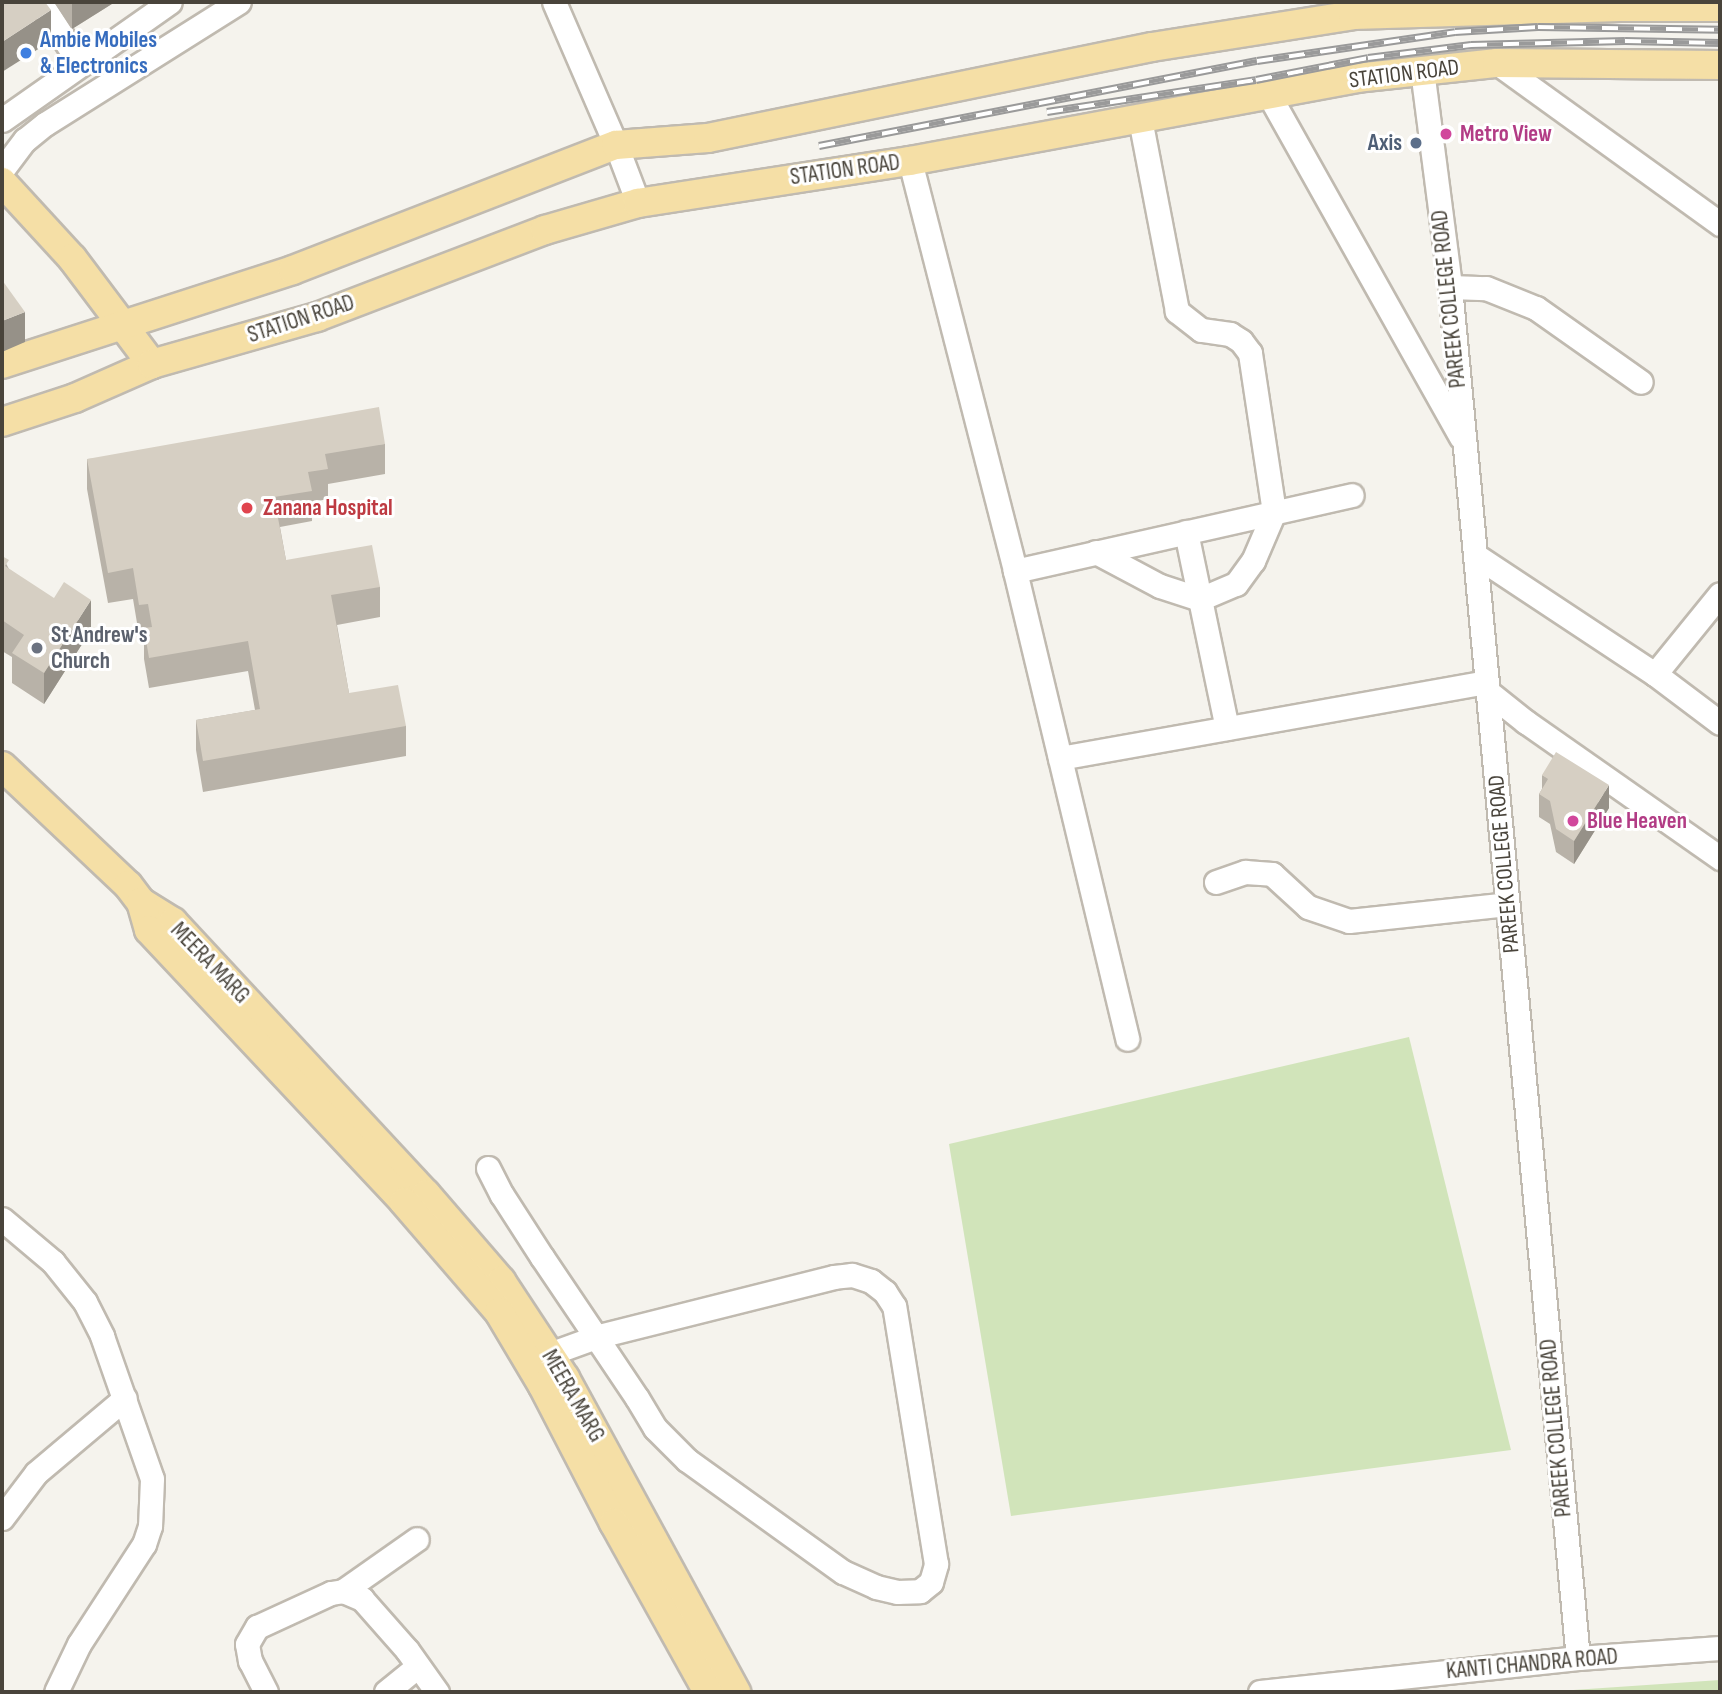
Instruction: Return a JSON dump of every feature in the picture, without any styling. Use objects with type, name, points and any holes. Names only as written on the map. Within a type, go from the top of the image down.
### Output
[{"type":"main road","points":[[2,363],[293,270],[617,145],[708,138],[1352,9],[1720,7]]},
{"type":"main road","name":"STATION ROAD","points":[[2,422],[75,398],[152,364],[317,317],[545,230],[638,203],[910,161],[1356,78],[1497,63],[1720,65]]},
{"type":"main road","points":[[2,182],[72,258],[152,364]]},
{"type":"main road","points":[[2,766],[128,885],[141,902]]},
{"type":"main road","name":"MEERA MARG","points":[[141,902],[173,922],[426,1194],[501,1281],[549,1353],[736,1692]]},
{"type":"main road","name":"MEERA MARG","points":[[141,902],[149,930],[404,1202],[499,1312],[708,1692]]},
{"type":"street","points":[[40,2],[79,62]]},
{"type":"street","points":[[2,120],[79,62],[170,2]]},
{"type":"street","points":[[2,170],[24,140],[45,124],[239,2]]},
{"type":"street","points":[[554,2],[617,145],[638,203]]},
{"type":"street","points":[[1497,63],[1720,224]]},
{"type":"street","name":"PAREEK COLLEGE ROAD","points":[[1422,71],[1450,287],[1578,1658]]},
{"type":"street","points":[[1269,95],[1464,443]]},
{"type":"street","points":[[1096,552],[1160,586],[1200,599],[1236,584],[1252,561],[1274,512],[1250,353],[1241,341],[1230,334],[1201,330],[1186,321],[1177,311],[1140,119]]},
{"type":"street","points":[[910,161],[1015,571],[1127,1039]]},
{"type":"street","points":[[1450,287],[1486,288],[1535,308],[1641,382]]},
{"type":"street","points":[[1015,571],[1352,495]]},
{"type":"street","points":[[1186,532],[1227,728]]},
{"type":"street","points":[[1475,555],[1655,674],[1720,723]]},
{"type":"street","points":[[1655,674],[1720,594]]},
{"type":"street","points":[[1060,758],[1487,686],[1526,722],[1720,858]]},
{"type":"street","points":[[1216,882],[1245,872],[1272,874],[1308,907],[1349,921],[1507,904]]},
{"type":"street","points":[[488,1168],[596,1337],[655,1428],[687,1460],[844,1572],[877,1587],[897,1592],[920,1591],[931,1582],[936,1564],[894,1306],[885,1292],[871,1282],[852,1275],[834,1277],[596,1337],[549,1353]]},
{"type":"street","points":[[2,1219],[53,1262],[85,1302],[102,1336],[152,1479],[150,1526],[144,1544],[79,1644],[55,1692]]},
{"type":"street","points":[[2,1518],[36,1473],[125,1398]]},
{"type":"street","points":[[266,1692],[250,1661],[247,1644],[257,1627],[331,1593],[343,1591],[417,1539]]},
{"type":"street","points":[[343,1591],[362,1599],[438,1692]]},
{"type":"street","name":"KANTI CHANDRA ROAD","points":[[1260,1692],[1347,1687],[1578,1658],[1720,1648]]},
{"type":"street","points":[[386,1692],[418,1666]]},
{"type":"green space","points":[[1409,1037],[1511,1450],[1011,1516],[949,1144]]},
{"type":"green space","points":[[1720,1680],[1720,1692],[1544,1692]]},
{"type":"building","points":[[2,2],[45,2],[51,10],[2,42]]},
{"type":"building","points":[[2,280],[25,312],[2,321]]},
{"type":"building","points":[[379,407],[385,444],[325,454],[328,469],[308,472],[312,491],[274,497],[286,560],[372,545],[380,587],[331,595],[349,693],[398,685],[406,726],[203,761],[196,720],[260,709],[248,641],[149,658],[144,628],[152,627],[148,604],[139,605],[133,568],[108,573],[87,459]]},
{"type":"building","points":[[2,556],[9,560],[5,566],[54,598],[64,582],[91,600],[44,673],[12,653],[24,635],[2,620]]},
{"type":"building","points":[[1556,752],[1609,785],[1574,841],[1556,829],[1550,801],[1539,794],[1548,779],[1542,775]]},
{"type":"railway","points":[[819,146],[1257,61],[1455,32],[1538,27],[1720,30]]},
{"type":"railway","points":[[1047,112],[1256,80],[1368,58],[1471,45],[1625,41],[1720,43]]},
{"type":"place","name":"Ambie Mobiles & Electronics","points":[[26,53]]},
{"type":"place","name":"Metro View","points":[[1446,134]]},
{"type":"place","name":"Axis","points":[[1416,143]]},
{"type":"place","name":"Zanana Hospital","points":[[247,508]]},
{"type":"place","name":"St Andrew's Church","points":[[37,648]]},
{"type":"place","name":"Blue Heaven","points":[[1573,821]]}]
